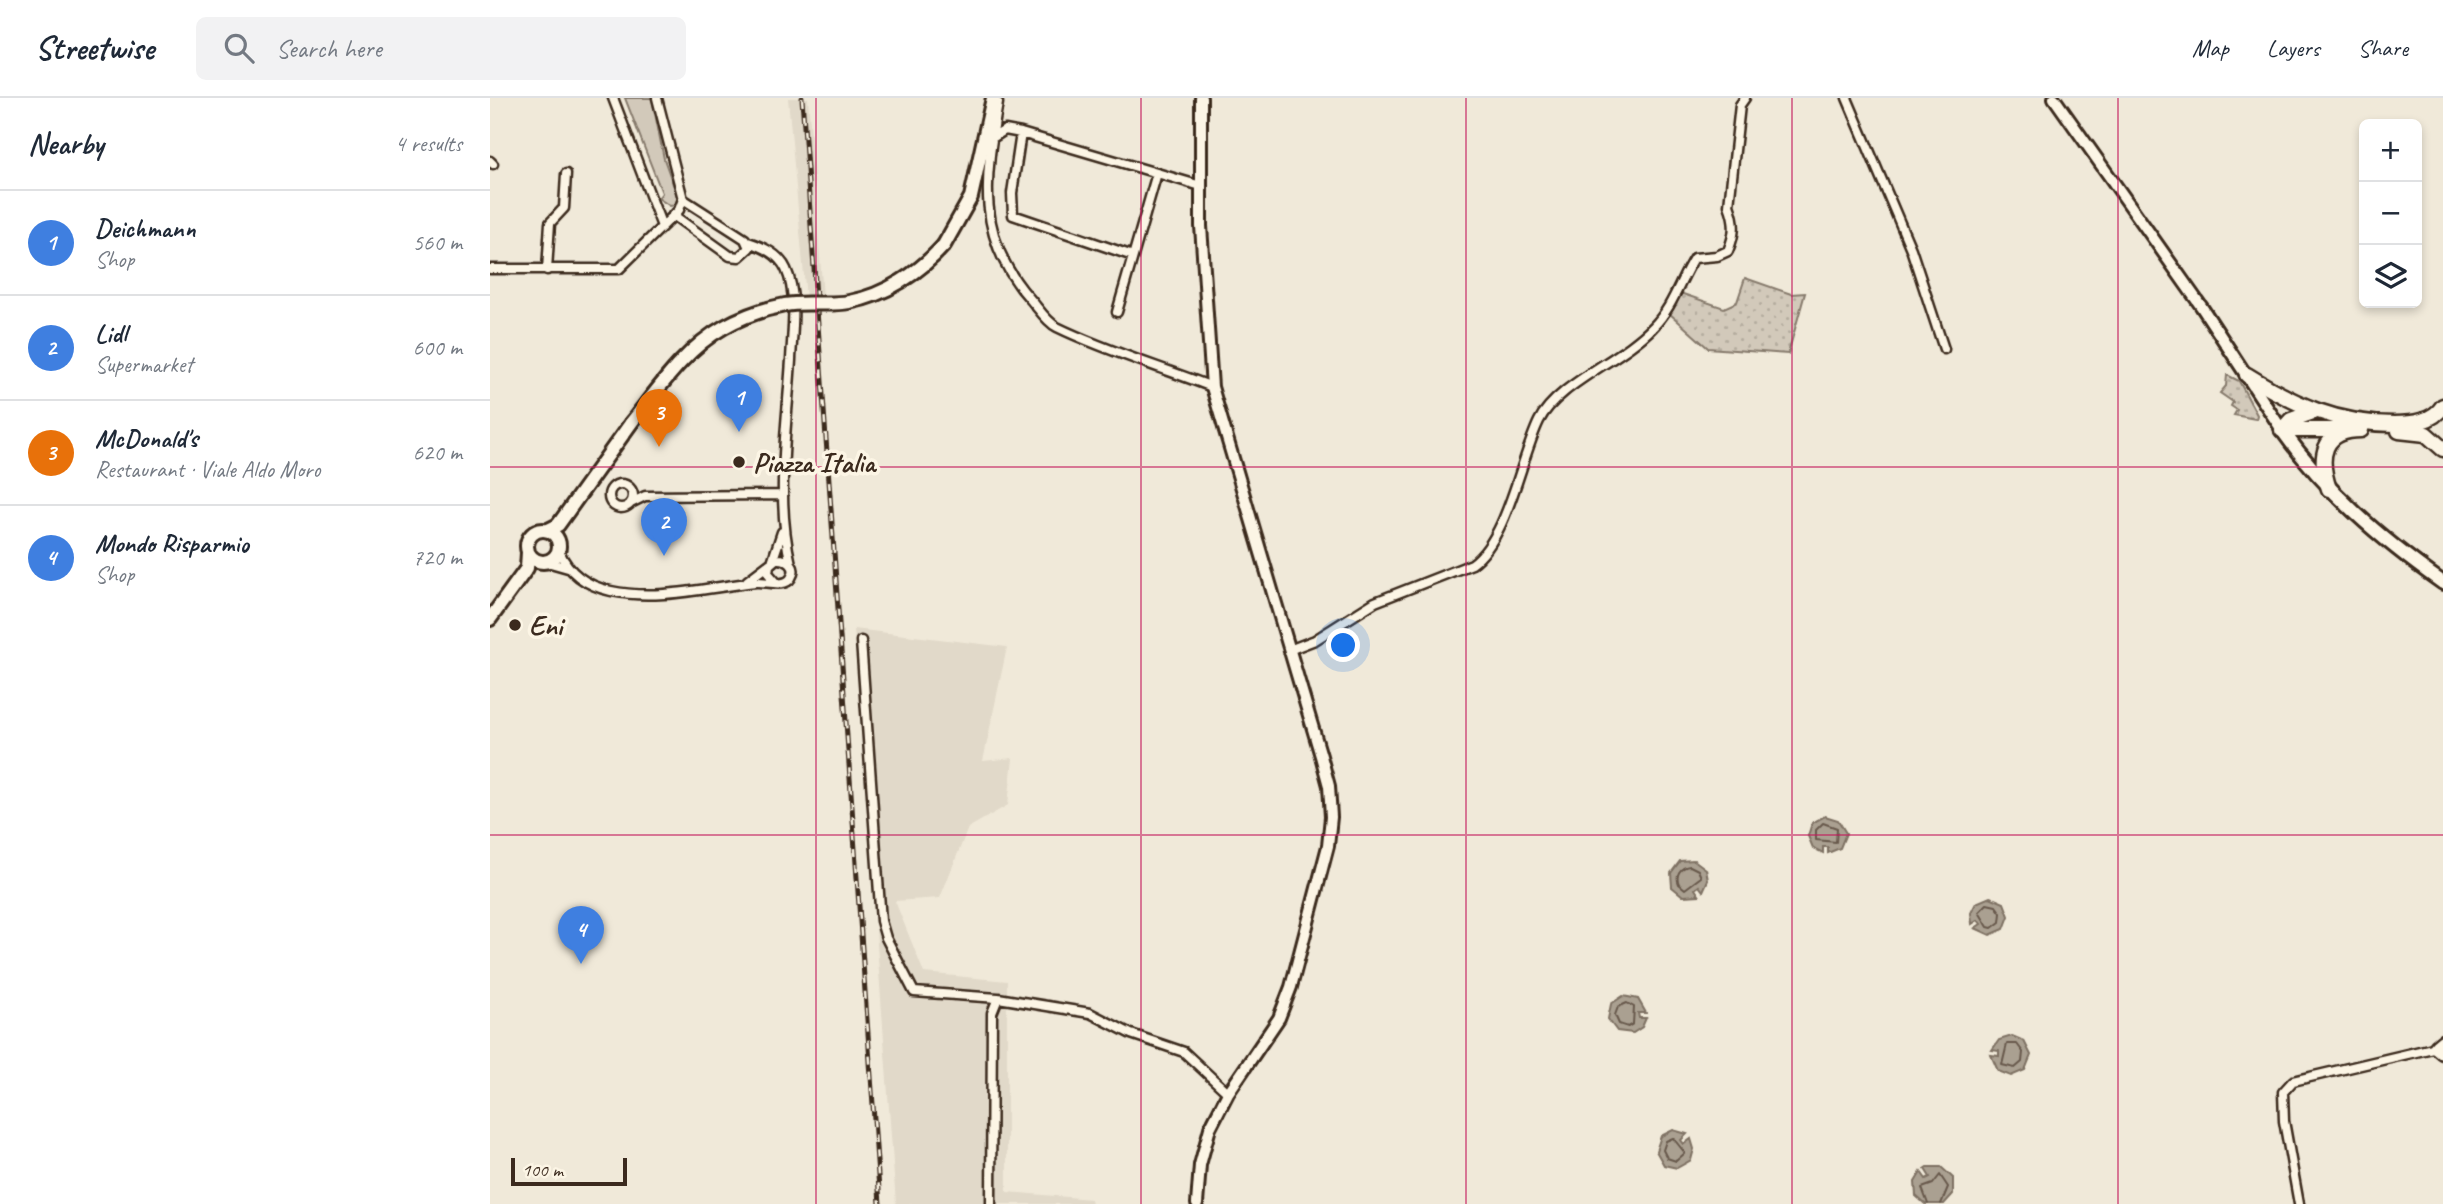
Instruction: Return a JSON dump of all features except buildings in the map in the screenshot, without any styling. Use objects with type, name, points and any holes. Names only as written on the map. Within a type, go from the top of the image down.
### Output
[{"type":"highway","points":[[2247,375],[2276,393],[2316,411],[2359,424],[2404,424],[2427,420],[2443,406]]},
{"type":"highway","points":[[2282,430],[2291,420],[2316,411]]},
{"type":"highway","points":[[2282,430],[2426,434],[2443,449]]},
{"type":"highway","points":[[2329,489],[2322,470],[2324,452],[2331,440],[2343,430]]},
{"type":"main road","points":[[527,568],[544,562],[559,551],[554,530],[631,423],[674,368],[698,345],[723,327],[785,305],[848,302],[881,292],[907,278],[944,245],[971,197],[995,104]]},
{"type":"main road","points":[[2282,430],[2329,489],[2394,548],[2443,583]]},
{"type":"main road","points":[[490,619],[527,568],[530,536],[538,530],[554,530]]},
{"type":"main road","points":[[528,552],[544,562]]},
{"type":"street","points":[[613,98],[661,224]]},
{"type":"street","points":[[544,562],[553,561],[570,569],[590,584],[635,594],[783,583],[790,579],[793,572],[783,526],[793,326],[791,286],[785,266],[779,259],[683,199],[657,98]]},
{"type":"street","points":[[999,98],[995,104],[986,174],[990,227],[999,250],[1025,294],[1054,326],[1212,387]]},
{"type":"street","points":[[1197,1204],[1200,1165],[1207,1140],[1228,1093],[1279,1018],[1291,988],[1328,846],[1331,817],[1329,786],[1212,387],[1200,186],[1201,98]]},
{"type":"street","points":[[1289,650],[1315,640],[1375,602],[1472,565],[1484,556],[1519,480],[1539,421],[1552,402],[1628,350],[1655,326],[1694,258],[1717,256],[1728,251],[1735,236],[1735,220],[1729,205],[1740,105],[1745,98]]},
{"type":"street","points":[[1847,98],[1883,188],[1912,249],[1944,349]]},
{"type":"street","points":[[2054,98],[2247,375],[2282,430]]},
{"type":"street","points":[[995,104],[1005,124],[1021,133]]},
{"type":"street","points":[[992,139],[1005,130],[1021,133],[1200,186]]},
{"type":"street","points":[[1021,133],[1012,193],[1013,215],[1133,256]]},
{"type":"street","points":[[1117,312],[1157,173]]},
{"type":"street","points":[[547,270],[550,223],[564,208],[566,174]]},
{"type":"street","points":[[490,269],[619,269],[628,264],[661,224],[673,215],[683,199]]},
{"type":"street","points":[[673,215],[730,256],[743,255],[749,248],[748,242]]},
{"type":"street","points":[[645,496],[624,484],[616,485],[608,495],[610,503],[616,508],[624,509],[645,496],[783,495]]},
{"type":"street","points":[[631,489],[631,503]]},
{"type":"street","points":[[776,582],[768,573],[783,526]]},
{"type":"street","points":[[559,551],[570,569]]},
{"type":"street","points":[[742,584],[772,562],[784,559],[791,564]]},
{"type":"street","points":[[862,640],[881,921],[886,939],[914,992],[998,998],[1090,1013],[1131,1034],[1165,1044],[1199,1064],[1228,1093]]},
{"type":"street","points":[[990,1204],[992,1013],[998,998]]},
{"type":"street","points":[[2299,1204],[2284,1121],[2283,1092],[2288,1086],[2300,1079],[2441,1047]]},
{"type":"shaded area","points":[[625,98],[652,98],[664,159],[678,198],[675,205],[670,206],[658,198],[662,193]]},
{"type":"shaded area","points":[[788,98],[808,98],[823,297],[806,298]]},
{"type":"shaded area","points":[[1745,278],[1791,294],[1805,293],[1788,354],[1708,348],[1669,313],[1680,293],[1724,308],[1737,302]]},
{"type":"shaded area","points":[[2227,375],[2239,381],[2257,415],[2256,419],[2234,415],[2237,410],[2231,406],[2233,402],[2220,393],[2226,386]]},
{"type":"shaded area","points":[[854,629],[1007,647],[983,761],[1013,758],[1008,805],[968,828],[940,898],[895,901],[924,973],[1007,981],[1007,1192],[1091,1199],[1092,1204],[896,1204]]},
{"type":"water","points":[[1825,816],[1838,820],[1846,833],[1840,848],[1828,853],[1828,847],[1823,847],[1823,853],[1813,848],[1808,836],[1812,823]]},
{"type":"water","points":[[1694,860],[1706,869],[1708,880],[1703,891],[1699,886],[1695,889],[1699,895],[1683,896],[1672,887],[1671,873],[1680,861]]},
{"type":"water","points":[[1990,897],[2004,903],[2009,916],[2004,929],[1990,935],[1975,928],[1981,924],[1978,920],[1972,924],[1971,913],[1976,903]]},
{"type":"water","points":[[1623,996],[1638,999],[1646,1013],[1638,1013],[1639,1018],[1646,1018],[1642,1027],[1633,1033],[1617,1031],[1608,1019],[1611,1004]]},
{"type":"water","points":[[2012,1036],[2024,1041],[2031,1055],[2025,1070],[2011,1076],[1998,1071],[1991,1055],[1999,1056],[1999,1051],[1992,1050],[1999,1040]]},
{"type":"water","points":[[1673,1130],[1687,1134],[1681,1140],[1684,1144],[1691,1139],[1694,1149],[1691,1160],[1677,1168],[1664,1165],[1656,1151],[1661,1136]]},
{"type":"water","points":[[1941,1167],[1953,1178],[1953,1194],[1944,1204],[1925,1204],[1916,1196],[1915,1182],[1921,1172],[1926,1179],[1930,1177],[1925,1169]]},
{"type":"railway","points":[[802,98],[880,1204]]},
{"type":"place","name":"Deichmann","points":[[739,432]]},
{"type":"place","name":"McDonald's","points":[[659,447]]},
{"type":"place","name":"Piazza Italia","points":[[739,462]]},
{"type":"place","name":"Lidl","points":[[664,556]]},
{"type":"place","name":"Eni","points":[[515,625]]},
{"type":"place","name":"Mondo Risparmio","points":[[581,964]]}]
